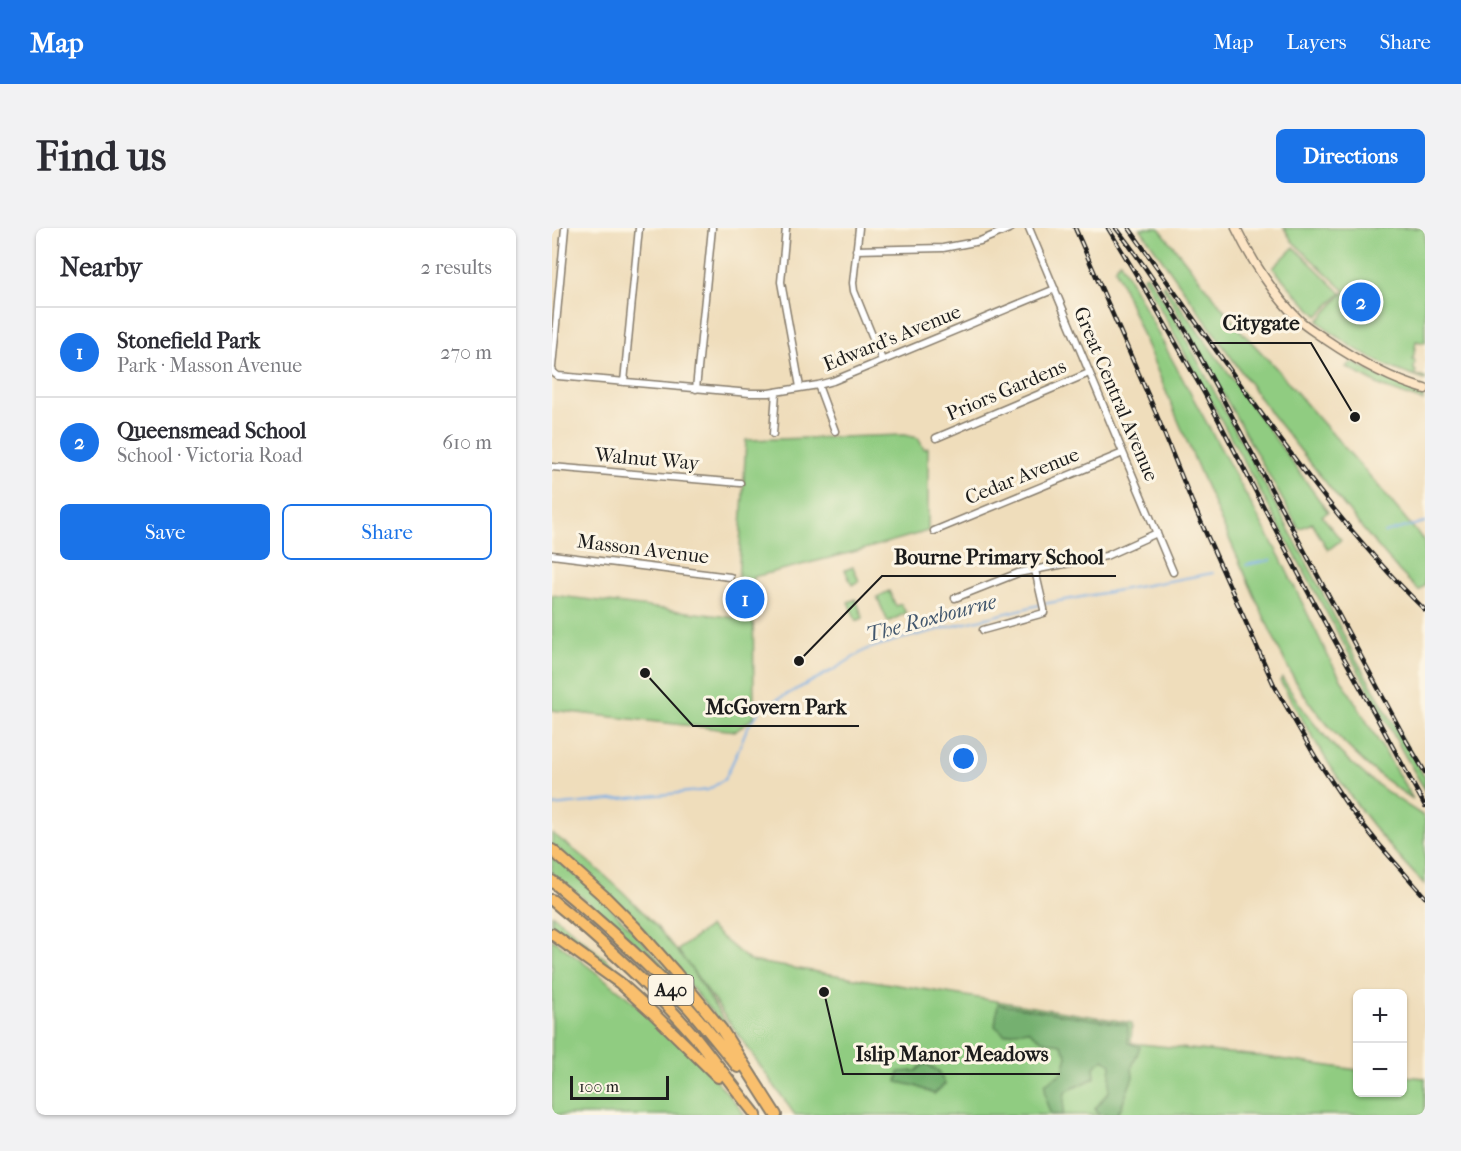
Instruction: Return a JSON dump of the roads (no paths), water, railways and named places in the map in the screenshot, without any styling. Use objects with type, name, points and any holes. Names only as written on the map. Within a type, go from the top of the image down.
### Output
[{"type":"highway","points":[[552,850],[606,898],[675,972],[722,1030],[775,1115]]},
{"type":"highway","name":"A40","points":[[552,881],[628,947],[687,1005],[775,1115]]},
{"type":"highway","name":"A40","points":[[552,900],[624,964],[696,1038],[754,1115]]},
{"type":"highway","points":[[552,933],[620,983],[713,1071],[754,1115]]},
{"type":"street","points":[[552,368],[565,228]]},
{"type":"street","points":[[624,382],[639,228]]},
{"type":"street","points":[[696,388],[712,228]]},
{"type":"street","points":[[786,228],[781,282],[800,387]]},
{"type":"street","points":[[859,228],[854,291],[882,360]]},
{"type":"street","points":[[856,250],[943,248],[980,241],[1011,228]]},
{"type":"street","name":"Great Central Avenue","points":[[1029,228],[1173,572]]},
{"type":"street","points":[[1236,228],[1265,278],[1300,322],[1367,364],[1392,377],[1425,389]]},
{"type":"street","name":"Edward's Avenue","points":[[552,368],[558,376],[750,393],[776,392],[833,381],[1055,289]]},
{"type":"street","name":"Priors Gardens","points":[[936,438],[1089,373]]},
{"type":"street","points":[[818,385],[835,431]]},
{"type":"street","points":[[773,434],[776,392]]},
{"type":"street","name":"Cedar Avenue","points":[[934,531],[1123,453]]},
{"type":"street","name":"Walnut Way","points":[[552,467],[740,483]]},
{"type":"street","points":[[956,598],[1018,573],[1106,556],[1156,533]]},
{"type":"street","name":"Masson Avenue","points":[[552,555],[730,577]]},
{"type":"street","points":[[983,630],[1044,613],[1035,570]]},
{"type":"waterway","name":"The Roxbourne","points":[[1384,533],[1425,522]]},
{"type":"waterway","name":"The Roxbourne","points":[[1246,565],[1271,560]]},
{"type":"waterway","name":"The Roxbourne","points":[[552,806],[708,790],[725,779],[747,728],[763,707],[867,649],[1043,604],[1213,573]]},
{"type":"railway","points":[[1075,228],[1192,502],[1274,685],[1316,758],[1348,806],[1425,897]]},
{"type":"railway","points":[[1108,228],[1207,398],[1307,590],[1425,806]]},
{"type":"railway","points":[[1116,228],[1145,267],[1189,336],[1425,772]]},
{"type":"railway","points":[[1129,228],[1302,468],[1373,555],[1425,610]]},
{"type":"place","name":"Queensmead School","points":[[1361,302]]},
{"type":"place","name":"Citygate","points":[[1355,417]]},
{"type":"place","name":"Stonefield Park","points":[[745,599]]},
{"type":"place","name":"Bourne Primary School","points":[[799,661]]},
{"type":"place","name":"McGovern Park","points":[[645,673]]},
{"type":"place","name":"Islip Manor Meadows","points":[[824,992]]}]
